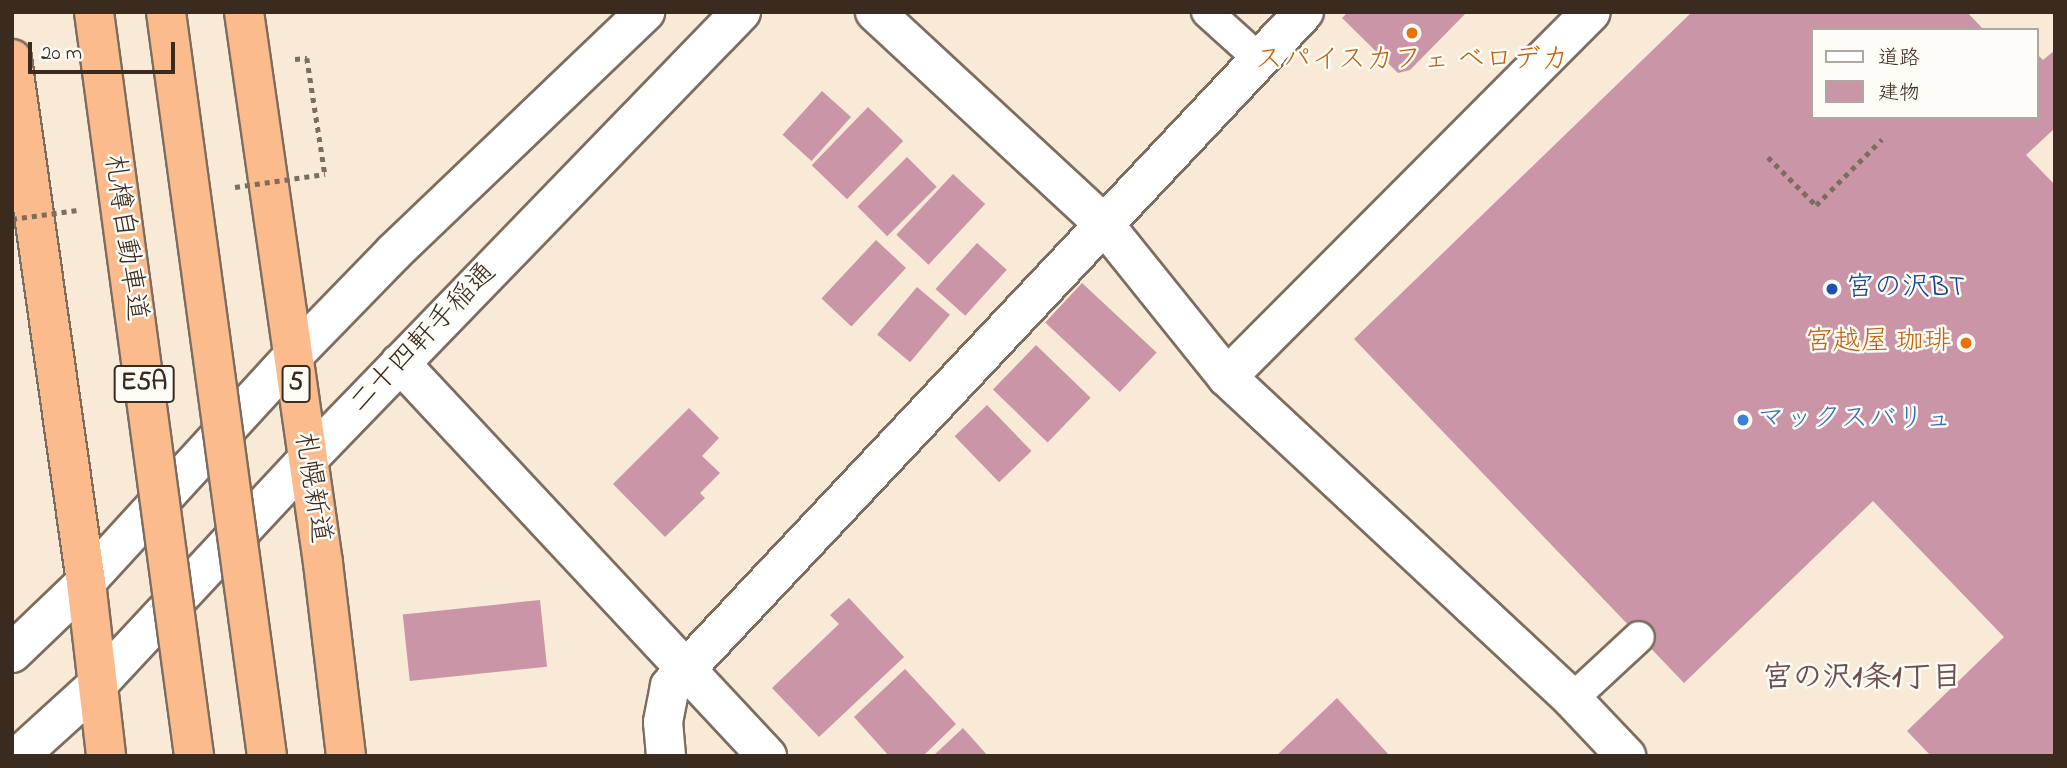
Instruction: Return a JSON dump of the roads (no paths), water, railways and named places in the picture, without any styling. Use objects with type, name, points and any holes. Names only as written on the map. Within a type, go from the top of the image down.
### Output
[{"type":"highway","name":"札樽自動車道","points":[[93,12],[194,756]]},
{"type":"highway","name":"E5A","points":[[166,12],[267,756]]},
{"type":"highway","name":"札幌新道","points":[[244,12],[346,756]]},
{"type":"highway","points":[[12,59],[86,582],[106,756]]},
{"type":"street","points":[[12,653],[86,582],[292,357],[393,254],[645,12]]},
{"type":"street","name":"二十四軒手稲通","points":[[19,756],[97,685],[307,460],[741,12]]},
{"type":"street","points":[[875,12],[1103,223],[1227,377],[1572,699],[1626,756]]},
{"type":"street","points":[[666,756],[663,722],[670,686],[1304,12]]},
{"type":"street","points":[[1227,377],[1591,12]]},
{"type":"street","points":[[400,363],[767,756]]},
{"type":"lane","points":[[1207,12],[1259,59]]},
{"type":"lane","points":[[1572,699],[1639,637]]},
{"type":"place","name":"スパイスカフェ ベロデカ","points":[[1412,33]]},
{"type":"place","name":"宮の沢BT","points":[[1832,289]]},
{"type":"place","name":"宮越屋 珈琲","points":[[1966,343]]},
{"type":"place","name":"マックスバリュ","points":[[1743,420]]},
{"type":"district","name":"宮の沢1条1丁目","points":[[1862,679]]}]
